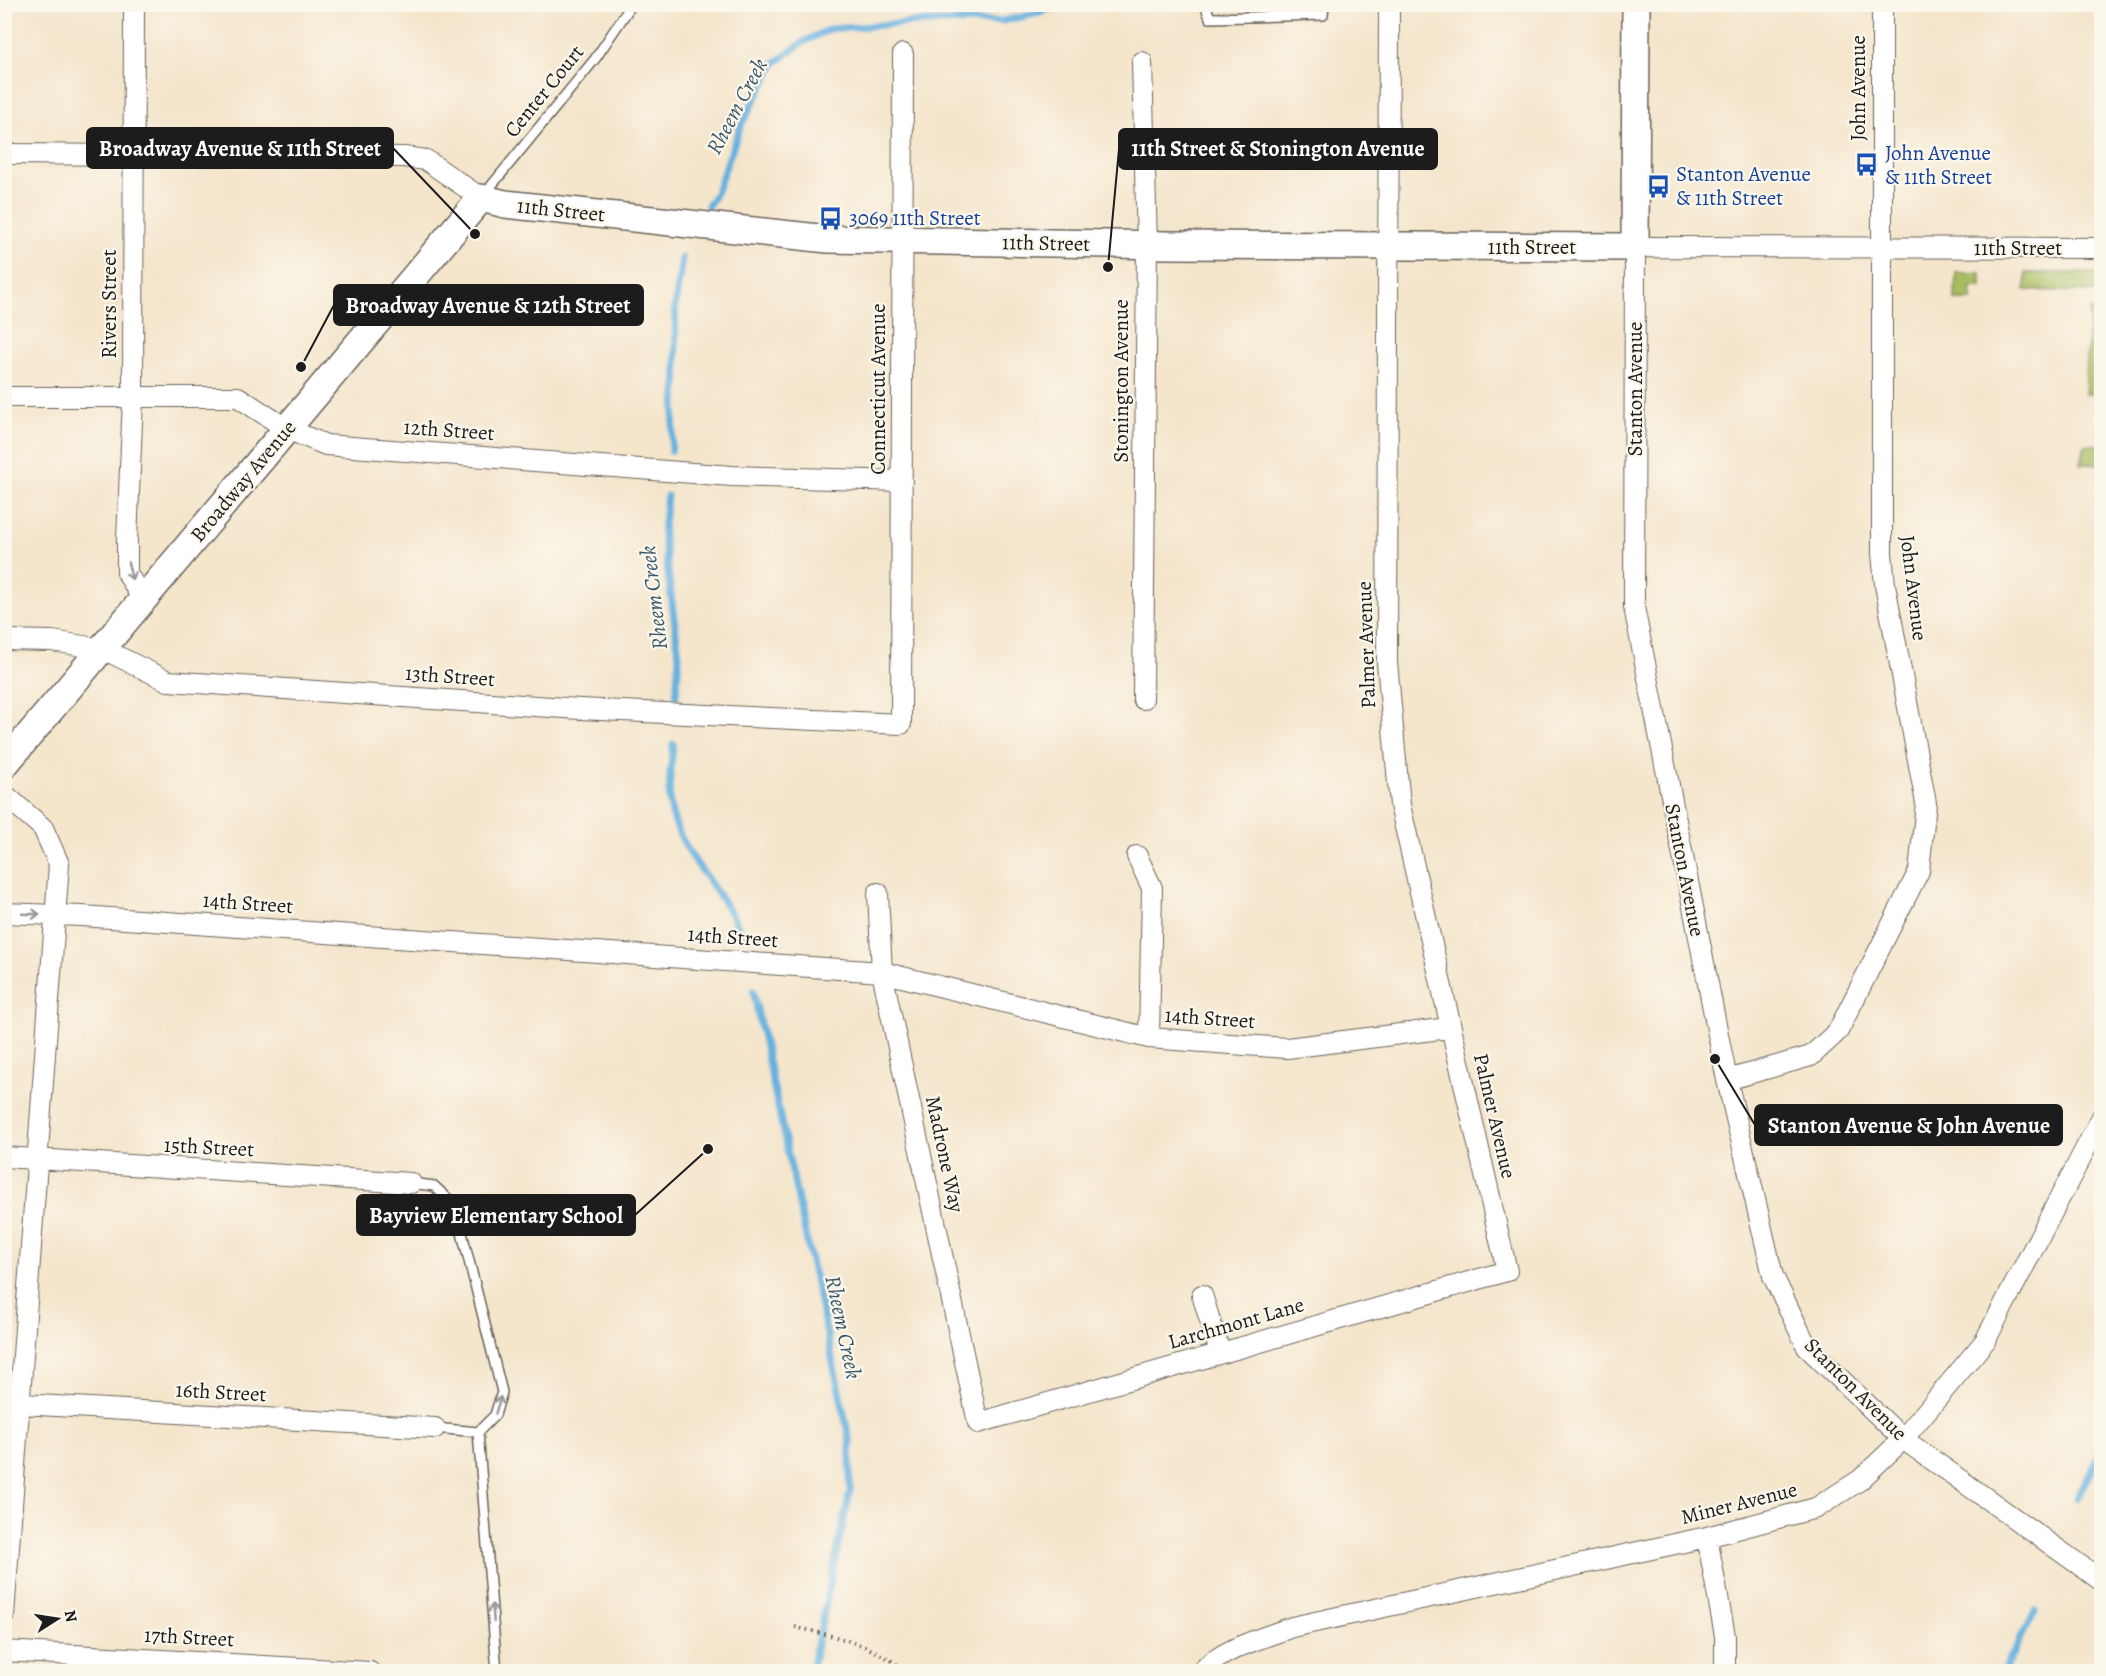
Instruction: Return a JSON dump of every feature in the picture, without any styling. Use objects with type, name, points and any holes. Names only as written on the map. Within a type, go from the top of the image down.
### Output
[{"type":"street","name":"Rivers Street","points":[[134,4],[133,398],[127,573],[143,600]]},
{"type":"street","name":"Palmer Avenue","points":[[1389,4],[1387,662],[1400,805],[1449,1028],[1507,1271]]},
{"type":"street","name":"Stanton Avenue","points":[[1636,4],[1634,607],[1727,1080],[1773,1275],[1807,1347],[1903,1439],[2102,1581]]},
{"type":"street","name":"John Avenue","points":[[1727,1080],[1811,1056],[1838,1030],[1919,871],[1926,803],[1885,585],[1882,553],[1882,4]]},
{"type":"street","name":"Connecticut Avenue","points":[[901,724],[903,54]]},
{"type":"street","name":"Stonington Avenue","points":[[1142,62],[1147,244],[1143,699]]},
{"type":"street","name":"11th Street","points":[[4,154],[404,157],[426,160],[481,198],[505,204],[828,239],[1388,247],[2102,248]]},
{"type":"street","name":"Broadway Avenue","points":[[4,765],[481,198]]},
{"type":"street","name":"12th Street","points":[[4,397],[238,397],[287,429],[326,445],[732,476],[902,481]]},
{"type":"street","name":"13th Street","points":[[4,640],[52,641],[103,649],[168,681],[580,709],[901,724]]},
{"type":"street","points":[[4,794],[43,828],[59,864],[38,1161],[13,1404],[4,1615]]},
{"type":"street","points":[[1137,856],[1152,888],[1149,1038]]},
{"type":"street","name":"Madrone Way","points":[[878,893],[882,972],[978,1423]]},
{"type":"street","name":"14th Street","points":[[4,913],[882,972],[1149,1038],[1287,1048],[1449,1028]]},
{"type":"street","name":"Miner Avenue","points":[[1201,1671],[1209,1663],[1243,1646],[1292,1627],[1707,1537],[1816,1508],[1860,1480],[1903,1439],[1985,1341],[2102,1117]]},
{"type":"street","name":"15th Street","points":[[4,1157],[38,1161],[411,1183]]},
{"type":"street","name":"Larchmont Lane","points":[[978,1423],[1507,1271]]},
{"type":"street","points":[[1202,1295],[1220,1352]]},
{"type":"street","name":"16th Street","points":[[13,1404],[435,1428]]},
{"type":"street","points":[[1707,1537],[1725,1636],[1725,1671]]},
{"type":"street","name":"17th Street","points":[[4,1651],[370,1671]]},
{"type":"lane","name":"Center Court","points":[[481,198],[595,59],[632,4]]},
{"type":"lane","points":[[1205,4],[1210,18],[1323,15],[1323,4]]},
{"type":"lane","points":[[411,1183],[434,1186],[455,1205],[502,1392],[495,1415],[478,1432],[497,1671]]},
{"type":"lane","points":[[435,1428],[478,1432]]},
{"type":"path","points":[[795,1627],[844,1639],[875,1651],[906,1671]]},
{"type":"green space","points":[[1956,273],[1981,273],[1981,287],[1971,287],[1972,300],[1955,300]]},
{"type":"green space","points":[[2026,273],[2101,273],[2101,292],[2025,290]]},
{"type":"green space","points":[[2101,309],[2101,394],[2085,394],[2090,310]]},
{"type":"green space","points":[[2085,445],[2101,445],[2101,464],[2081,464]]},
{"type":"waterway","name":"Rheem Creek","points":[[708,206],[716,193],[741,125],[775,63],[803,42],[830,29],[920,22],[1003,21],[1039,13],[1062,4]]},
{"type":"waterway","name":"Rheem Creek","points":[[671,451],[677,383],[675,306],[682,258]]},
{"type":"waterway","name":"Rheem Creek","points":[[667,496],[663,533],[679,656],[676,696]]},
{"type":"waterway","name":"Rheem Creek","points":[[673,744],[669,797],[675,823],[692,857],[725,904],[743,937]]},
{"type":"waterway","name":"Rheem Creek","points":[[753,991],[850,1441],[850,1492],[811,1672]]},
{"type":"waterway","points":[[2077,1498],[2102,1450]]},
{"type":"waterway","points":[[2003,1672],[2035,1611]]},
{"type":"place","name":"John Avenue & 11th Street","points":[[1867,165]]},
{"type":"place","name":"Stanton Avenue & 11th Street","points":[[1658,186]]},
{"type":"place","name":"3069 11th Street","points":[[831,218]]},
{"type":"place","name":"Broadway Avenue & 11th Street","points":[[475,234]]},
{"type":"place","name":"11th Street & Stonington Avenue","points":[[1108,267]]},
{"type":"place","name":"Broadway Avenue & 12th Street","points":[[301,367]]},
{"type":"place","name":"Stanton Avenue & John Avenue","points":[[1715,1059]]},
{"type":"place","name":"Bayview Elementary School","points":[[708,1149]]}]
